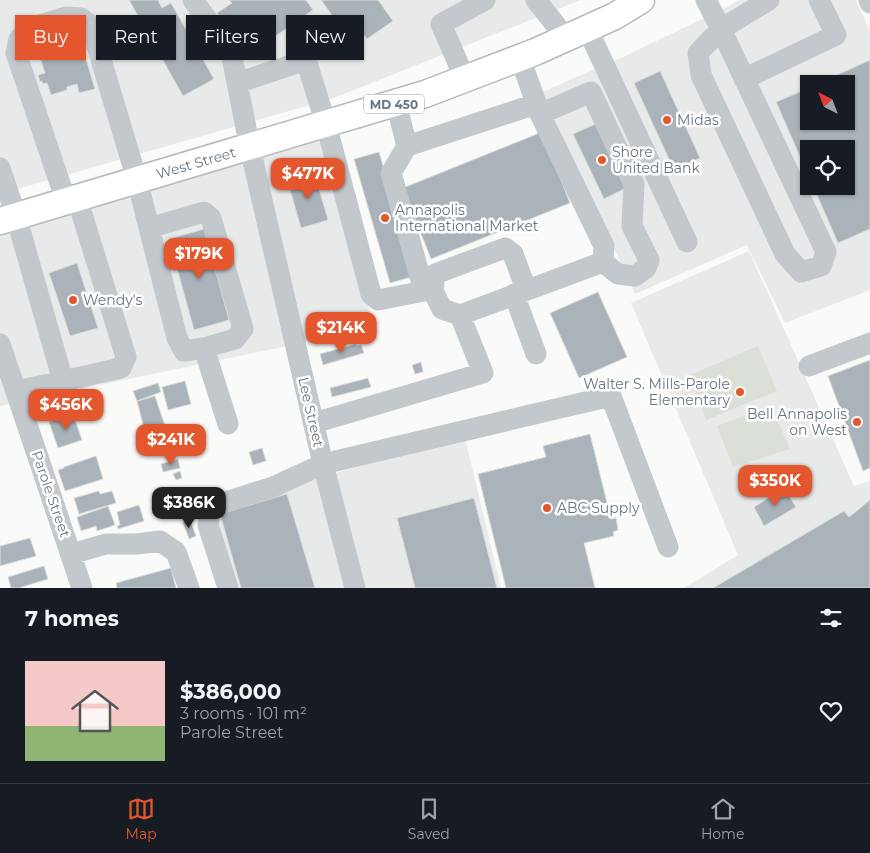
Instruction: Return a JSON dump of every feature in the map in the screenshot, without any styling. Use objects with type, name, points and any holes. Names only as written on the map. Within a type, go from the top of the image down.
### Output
[{"type":"main road","name":"West Street","points":[[8,218],[250,148],[425,94],[520,58],[577,33],[615,16],[634,2]]},
{"type":"street","name":"Lee Street","points":[[193,0],[231,52],[250,148],[323,464],[355,588]]},
{"type":"street","points":[[465,79],[441,24],[485,0]]},
{"type":"street","points":[[536,0],[577,33],[687,242]]},
{"type":"street","points":[[706,0],[721,30],[826,252],[821,266],[801,272],[785,254],[701,75],[698,53],[721,30],[769,0]]},
{"type":"street","points":[[744,79],[836,34],[819,0]]},
{"type":"street","points":[[16,391],[121,368],[126,356],[72,200],[16,54],[19,39],[30,28],[66,17],[81,18],[91,26],[137,180],[149,228],[177,338],[184,351],[204,348],[235,339],[243,329],[211,218],[204,212],[149,228]]},
{"type":"street","points":[[520,58],[538,109],[604,246],[603,262]]},
{"type":"street","points":[[237,83],[306,60],[326,124],[371,294],[378,300],[429,291]]},
{"type":"street","points":[[591,92],[634,184],[632,226],[648,260],[646,268],[635,276],[618,274],[603,262],[460,315],[442,309],[429,291],[390,173],[407,146],[591,92]]},
{"type":"street","points":[[396,103],[407,146]]},
{"type":"street","points":[[0,168],[8,218],[63,380]]},
{"type":"street","points":[[429,291],[435,274],[505,248],[513,254],[520,292],[536,354]]},
{"type":"street","points":[[314,423],[483,373],[460,315]]},
{"type":"street","points":[[809,366],[870,343]]},
{"type":"street","name":"Parole Street","points":[[0,344],[4,371],[16,391],[82,588]]},
{"type":"street","points":[[204,348],[228,424]]},
{"type":"street","points":[[228,588],[208,525],[210,513],[219,504],[273,487],[323,464],[612,396],[668,547]]},
{"type":"street","points":[[71,554],[106,544],[137,544],[160,541],[176,552],[189,588]]},
{"type":"shaded area","points":[[0,0],[581,0],[331,99],[0,194]]},
{"type":"shaded area","points":[[739,0],[856,0],[870,31],[870,290],[785,323],[747,245],[635,294],[542,92],[623,57]]},
{"type":"shaded area","points":[[323,135],[374,328],[0,406],[0,235]]},
{"type":"shaded area","name":"Walter S. Mills-Parole Elementary","points":[[749,251],[854,486],[870,481],[870,588],[684,588],[738,555],[631,303]]},
{"type":"shaded area","points":[[758,346],[777,391],[706,420],[690,375]]},
{"type":"shaded area","points":[[771,406],[790,449],[733,467],[717,426]]},
{"type":"shaded area","points":[[465,438],[501,588],[218,588],[199,510]]},
{"type":"building","points":[[129,0],[158,0],[162,8],[171,3],[186,30],[186,60],[203,60],[214,79],[183,96],[163,60],[176,60],[176,15],[137,15]]},
{"type":"building","points":[[229,0],[306,0],[313,10],[306,15],[286,15],[286,29],[276,36],[276,15],[218,15],[217,13],[232,3]]},
{"type":"building","points":[[321,0],[378,0],[393,21],[367,39],[364,35],[364,15],[332,15]]},
{"type":"building","points":[[86,59],[95,89],[79,93],[77,84],[67,87],[67,90],[51,95],[47,83],[43,84],[42,81],[40,82],[38,75],[45,73],[41,60]]},
{"type":"building","points":[[870,60],[870,229],[838,243],[817,195],[855,195],[855,140],[800,140],[800,157],[776,102],[800,92],[800,130],[855,130],[855,75],[837,75]]},
{"type":"building","name":"Midas","points":[[660,71],[700,158],[674,170],[634,83]]},
{"type":"building","name":"Shore United Bank","points":[[600,122],[630,186],[604,199],[573,134]]},
{"type":"building","points":[[542,132],[570,203],[431,259],[403,188]]},
{"type":"building","name":"Annapolis International Market","points":[[379,152],[415,276],[390,283],[354,159]]},
{"type":"building","points":[[314,171],[328,220],[301,228],[287,179]]},
{"type":"building","points":[[204,229],[229,320],[194,330],[169,239]]},
{"type":"building","name":"Wendy's","points":[[77,263],[98,328],[70,336],[49,273]]},
{"type":"building","points":[[598,292],[627,357],[579,378],[550,313]]},
{"type":"building","points":[[356,344],[356,346],[361,345],[364,353],[323,365],[320,354]]},
{"type":"building","name":"Bell Annapolis on West","points":[[870,360],[870,468],[863,471],[828,376]]},
{"type":"building","points":[[421,362],[423,372],[415,374],[412,365]]},
{"type":"building","points":[[368,378],[371,387],[332,397],[330,388]]},
{"type":"building","points":[[185,381],[191,404],[168,410],[162,387]]},
{"type":"building","points":[[158,383],[161,392],[137,401],[133,391]]},
{"type":"building","points":[[155,396],[165,426],[145,432],[137,401]]},
{"type":"building","points":[[73,414],[82,440],[58,448],[49,422]]},
{"type":"building","name":"ABC Supply","points":[[590,434],[611,519],[616,518],[618,530],[613,532],[614,536],[584,543],[595,588],[506,588],[478,474],[546,457],[543,446]]},
{"type":"building","points":[[262,448],[266,461],[253,465],[249,452]]},
{"type":"building","points":[[96,456],[103,479],[65,491],[58,470]]},
{"type":"building","points":[[178,459],[180,468],[163,472],[161,464]]},
{"type":"building","points":[[180,471],[182,478],[176,480],[173,474]]},
{"type":"building","points":[[784,488],[796,507],[764,526],[754,507]]},
{"type":"building","points":[[99,491],[100,494],[112,491],[116,503],[79,514],[74,498]]},
{"type":"building","points":[[287,494],[315,588],[241,588],[220,514]]},
{"type":"building","points":[[474,498],[497,588],[415,588],[397,518]]},
{"type":"building","points":[[870,500],[870,588],[713,588],[844,511],[849,517]]},
{"type":"building","points":[[139,505],[144,521],[118,529],[117,526],[120,525],[117,512]]},
{"type":"building","points":[[108,506],[115,525],[97,531],[96,526],[81,531],[77,517]]},
{"type":"building","points":[[190,520],[196,536],[189,539],[183,522]]},
{"type":"building","points":[[30,538],[36,556],[0,566],[0,546]]},
{"type":"building","points":[[44,566],[48,579],[19,588],[11,588],[8,577]]},
{"type":"building","points":[[171,568],[176,588],[117,588],[116,583]]},
{"type":"place","name":"Midas","points":[[667,120]]},
{"type":"place","name":"Shore United Bank","points":[[602,160]]},
{"type":"place","name":"Annapolis International Market","points":[[385,218]]},
{"type":"place","name":"Wendy's","points":[[73,300]]},
{"type":"place","name":"Walter S. Mills-Parole Elementary","points":[[740,392]]},
{"type":"place","name":"Bell Annapolis on West","points":[[857,422]]},
{"type":"place","name":"ABC Supply","points":[[547,508]]}]
